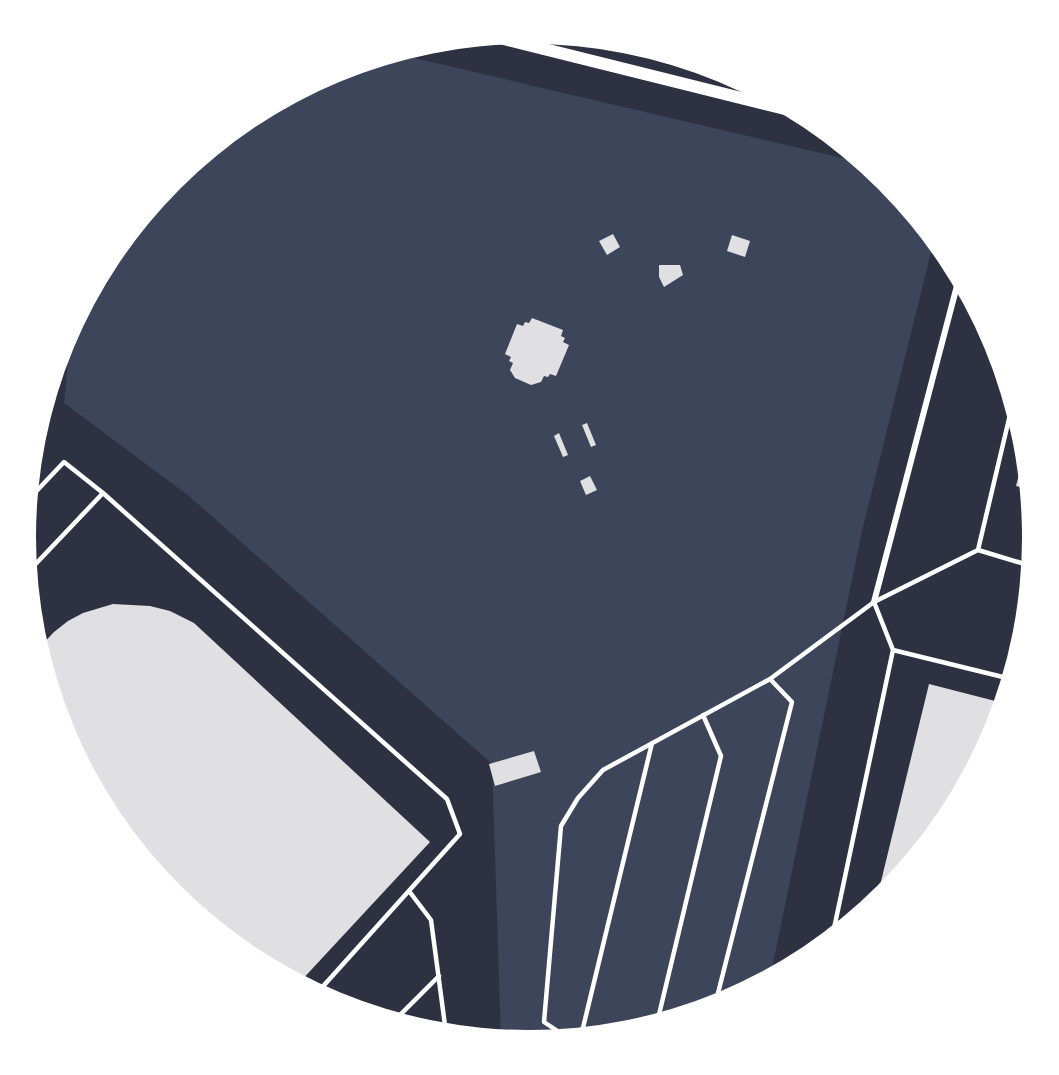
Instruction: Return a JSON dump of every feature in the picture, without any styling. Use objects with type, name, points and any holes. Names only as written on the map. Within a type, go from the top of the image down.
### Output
[{"type":"main road","points":[[525,44],[766,104]]},
{"type":"street","points":[[874,602],[956,289]]},
{"type":"lane","points":[[978,550],[1009,420]]},
{"type":"lane","points":[[39,489],[64,462],[103,493],[447,799],[460,834],[324,986]]},
{"type":"lane","points":[[37,563],[103,493]]},
{"type":"lane","points":[[556,1030],[544,1022],[561,826],[578,798],[603,770],[770,679],[874,602],[978,550],[1022,563]]},
{"type":"lane","points":[[835,925],[893,650],[874,602]]},
{"type":"lane","points":[[893,650],[1003,677]]},
{"type":"lane","points":[[718,993],[792,702],[770,679]]},
{"type":"lane","points":[[659,1013],[721,756],[703,715]]},
{"type":"lane","points":[[583,1028],[652,743]]},
{"type":"lane","points":[[409,891],[431,920],[446,1024]]},
{"type":"lane","points":[[401,1014],[439,976]]},
{"type":"shaded area","points":[[414,58],[846,159],[901,212],[931,251],[862,531],[772,967],[748,980],[688,1005],[626,1022],[562,1030],[501,1030],[492,764],[189,496],[64,403],[68,365],[87,319],[119,263],[158,212],[204,166],[255,127],[311,95],[371,70]]},
{"type":"building","points":[[613,234],[620,247],[607,255],[599,241]]},
{"type":"building","points":[[732,235],[750,241],[745,257],[727,251]]},
{"type":"building","points":[[659,265],[680,265],[683,275],[664,287],[659,277]]},
{"type":"building","points":[[532,318],[563,330],[561,336],[565,338],[563,342],[569,345],[556,376],[550,374],[548,377],[544,376],[541,382],[531,385],[515,378],[510,370],[513,363],[509,361],[511,357],[505,354],[517,324],[523,326]]},
{"type":"building","points":[[587,423],[596,445],[591,447],[582,425]]},
{"type":"building","points":[[559,433],[568,455],[563,457],[554,436]]},
{"type":"building","points":[[1019,474],[1020,487],[1016,486]]},
{"type":"building","points":[[590,476],[597,490],[586,495],[580,481]]},
{"type":"building","points":[[113,604],[150,606],[170,611],[194,623],[430,842],[305,977],[255,948],[204,909],[158,863],[119,812],[87,756],[74,726],[62,696],[47,640],[68,621],[83,613]]},
{"type":"building","points":[[929,684],[995,701],[972,756],[940,812],[901,863],[880,884]]},
{"type":"building","points":[[534,751],[541,772],[495,786],[489,764]]}]
